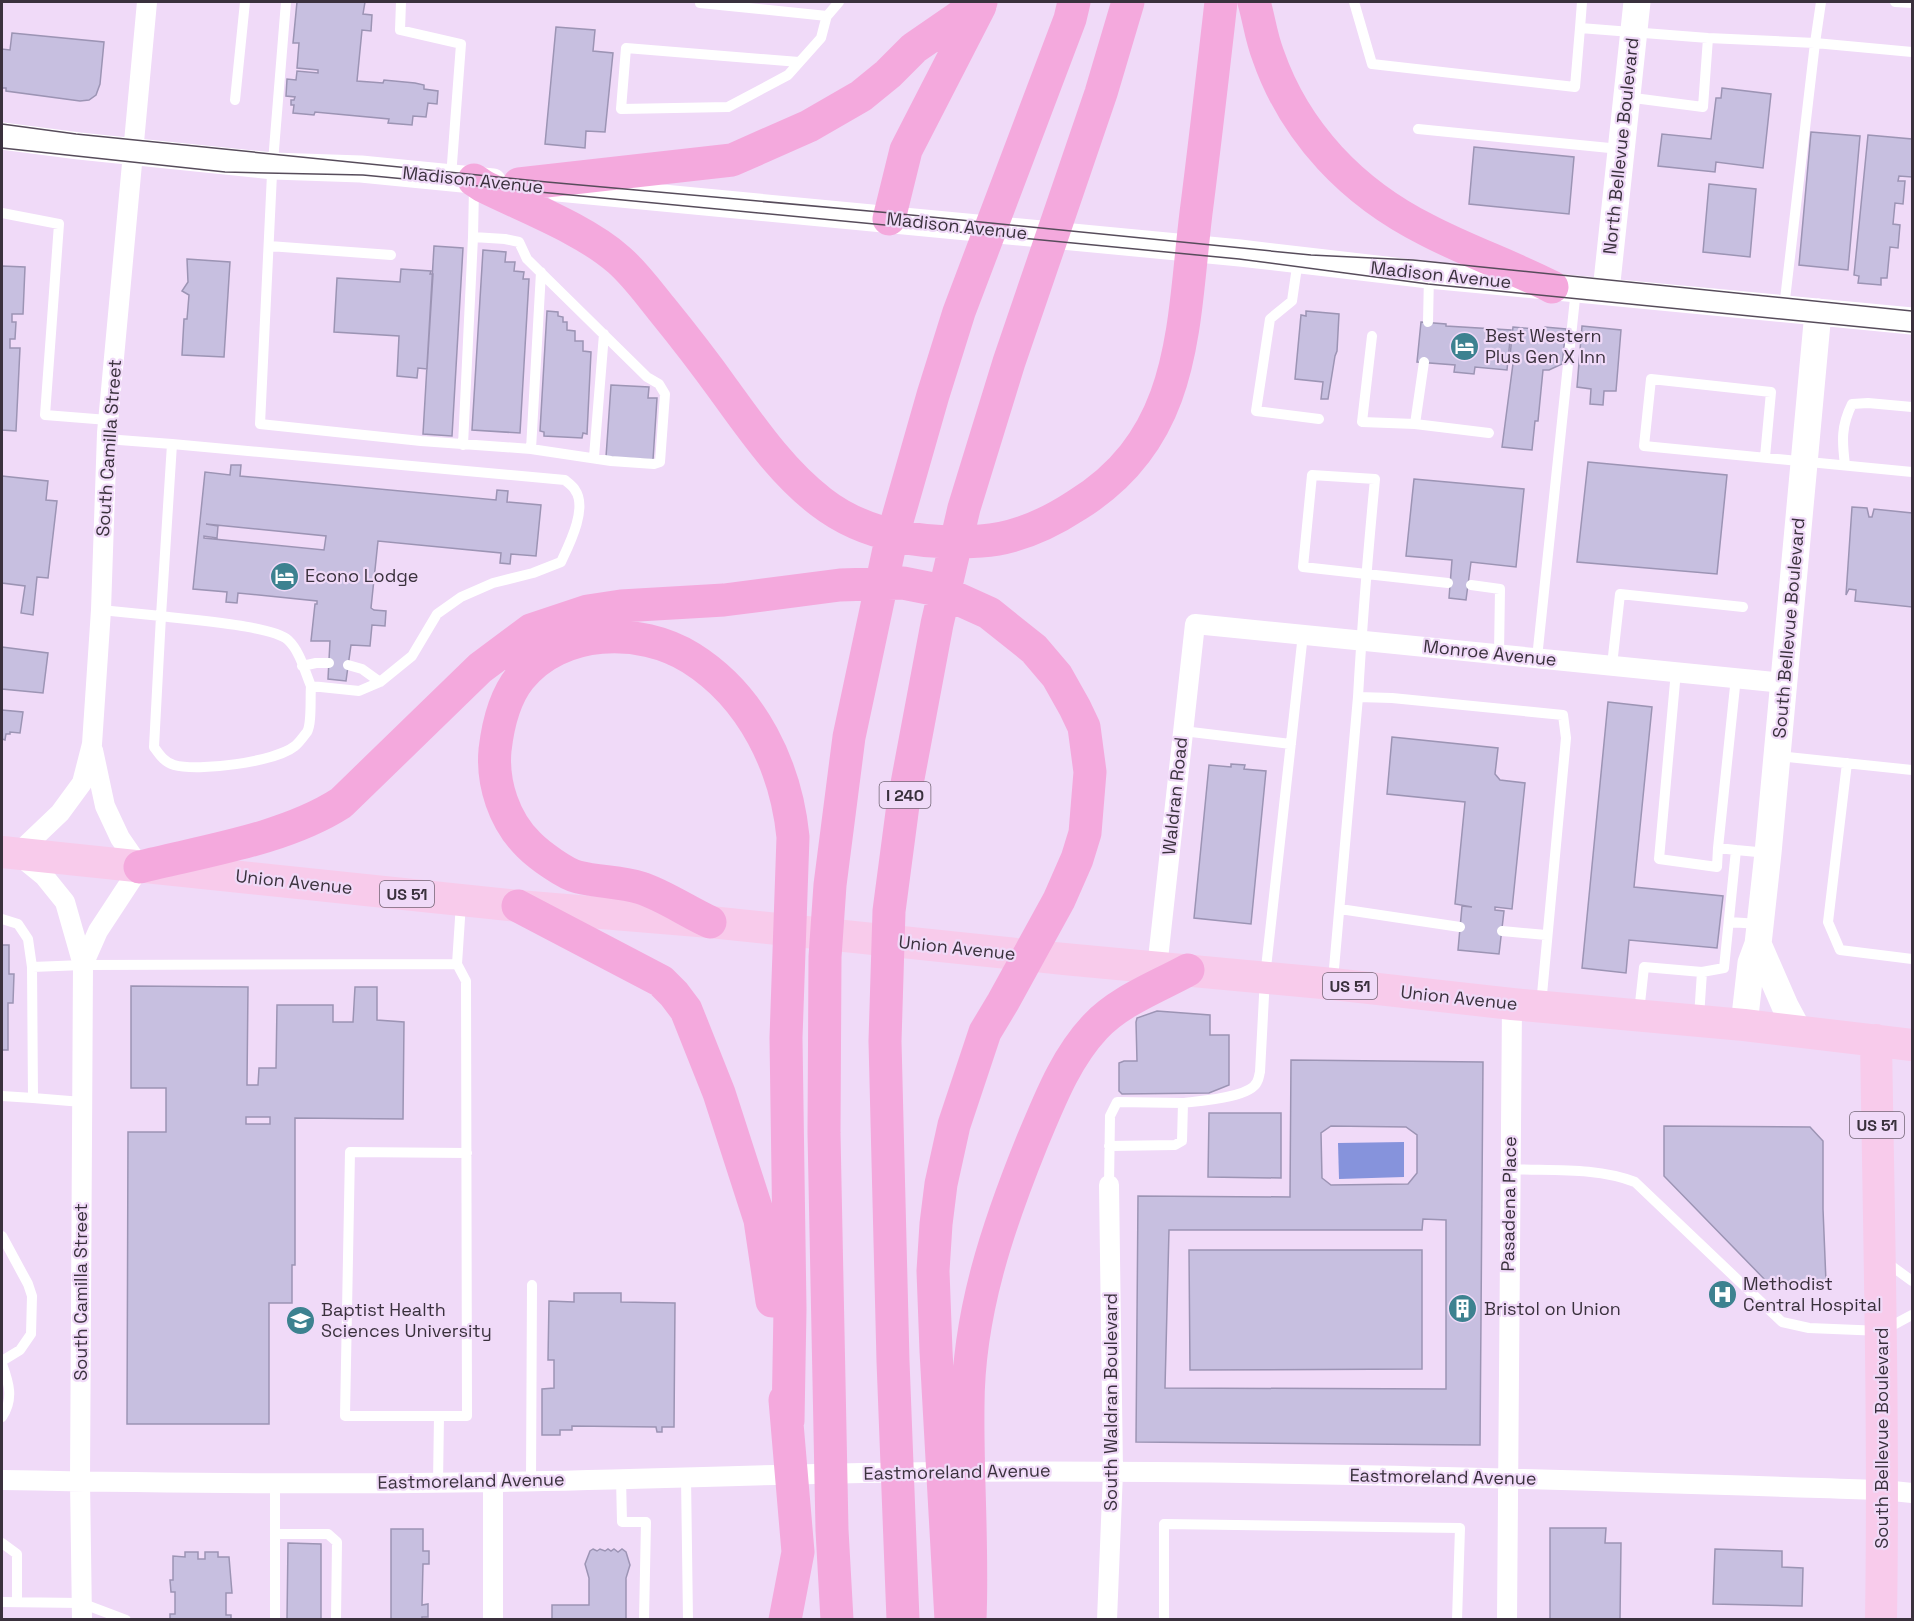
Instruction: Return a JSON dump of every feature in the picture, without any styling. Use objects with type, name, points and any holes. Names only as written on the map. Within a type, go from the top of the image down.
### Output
[{"type":"highway","points":[[519,184],[732,160],[809,126],[861,96],[888,74],[914,48],[981,2]]},
{"type":"highway","points":[[889,219],[906,150],[981,2]]},
{"type":"highway","points":[[837,1620],[832,1530],[824,1133],[825,957],[830,885],[849,737],[889,549],[933,394],[959,312],[1070,19],[1074,2]]},
{"type":"highway","name":"I 240","points":[[903,1620],[892,1361],[885,1041],[889,911],[903,805],[937,624],[964,508],[1009,362],[1101,93],[1128,2]]},
{"type":"highway","points":[[462,179],[483,186],[590,238],[619,260],[635,276],[695,350],[771,454],[822,503],[843,516],[890,535],[938,543],[993,541],[1038,527],[1090,497],[1132,459],[1161,411],[1179,354],[1221,2]]},
{"type":"highway","points":[[1254,2],[1268,55],[1285,95],[1309,134],[1340,170],[1366,193],[1428,231],[1564,288]]},
{"type":"highway","points":[[140,867],[266,835],[319,817],[341,803],[480,668],[531,630],[588,611],[621,606],[724,600],[840,585],[903,583],[938,590],[989,613],[1034,649],[1057,676],[1084,727],[1090,772],[1085,833],[1077,860],[1059,900],[985,1032],[954,1125],[941,1184],[933,1271],[951,1620]]},
{"type":"highway","points":[[710,922],[642,888],[576,877],[528,844],[512,824],[496,782],[494,760],[500,716],[521,677],[546,655],[594,636],[646,639],[690,657],[729,690],[748,712],[765,738],[784,789],[793,837],[786,1038],[790,1309],[788,1421]]},
{"type":"highway","points":[[518,906],[661,981],[686,1011],[719,1093],[760,1220],[788,1421],[798,1552],[785,1620]]},
{"type":"highway","points":[[970,1620],[972,1571],[968,1404],[971,1354],[988,1265],[1042,1117],[1072,1056],[1095,1027],[1111,1013],[1172,969]]},
{"type":"highway","points":[[817,1620],[832,1530]]},
{"type":"main road","name":"Union Avenue","points":[[9,853],[518,906],[710,922],[1744,1025],[1912,1045]]},
{"type":"main road","name":"South Bellevue Boulevard","points":[[1876,1040],[1882,1331],[1898,1491],[1881,1620]]},
{"type":"street","name":"South Camilla Street","points":[[82,1611],[80,1481],[83,965],[65,902],[45,876],[9,853],[60,813],[82,783],[92,744],[101,610],[107,430],[147,2]]},
{"type":"street","name":"North Bellevue Boulevard","points":[[1606,291],[1637,2]]},
{"type":"street","name":"Madison Avenue","points":[[2,136],[273,166],[361,169],[1239,253],[1429,275],[1912,321]]},
{"type":"street","name":"South Bellevue Boulevard","points":[[1744,1025],[1751,963],[1759,934],[1768,853],[1818,312]]},
{"type":"street","name":"Monroe Avenue","points":[[1195,624],[1784,682]]},
{"type":"street","name":"Waldran Road","points":[[1172,969],[1183,731],[1195,624]]},
{"type":"street","name":"South Camilla Street","points":[[83,965],[98,931],[140,867],[120,838],[105,806],[92,744]]},
{"type":"street","name":"South Bellevue Boulevard","points":[[1759,934],[1785,1006],[1799,1032]]},
{"type":"street","name":"Pasadena Place","points":[[1507,1620],[1509,1169],[1526,1005]]},
{"type":"street","name":"South Waldran Boulevard","points":[[1107,1620],[1113,1472],[1109,1185]]},
{"type":"street","name":"Eastmoreland Avenue","points":[[2,1480],[438,1483],[707,1476],[1113,1472],[1507,1478],[1898,1491]]},
{"type":"street","points":[[493,1482],[493,1620]]},
{"type":"lane","points":[[235,100],[245,2]]},
{"type":"lane","points":[[286,2],[273,166],[260,424],[463,445],[531,449],[611,461],[654,464],[660,462],[665,394],[659,384],[647,377],[527,258],[519,243],[505,238],[473,237]]},
{"type":"lane","points":[[401,2],[400,30],[461,44],[462,179],[473,237],[463,445]]},
{"type":"lane","points":[[700,2],[827,15]]},
{"type":"lane","points":[[799,62],[626,48],[621,109],[728,107],[788,75],[821,38],[827,15],[839,2]]},
{"type":"lane","points":[[1354,2],[1372,64],[1575,87],[1582,2]]},
{"type":"lane","points":[[1784,308],[1821,2]]},
{"type":"lane","points":[[1895,2],[1912,3]]},
{"type":"lane","points":[[1580,28],[1708,38],[1815,43],[1912,52]]},
{"type":"lane","points":[[1626,97],[1703,107],[1708,38]]},
{"type":"lane","points":[[1418,129],[1620,149]]},
{"type":"lane","points":[[2,213],[58,224],[45,415],[172,444],[565,480],[575,490],[580,502],[577,521],[561,562],[533,573],[493,583],[461,597],[437,614],[412,656],[380,682],[359,691],[311,686]]},
{"type":"lane","points":[[269,246],[391,255]]},
{"type":"lane","points":[[1298,260],[1292,301],[1270,319],[1256,411],[1319,419]]},
{"type":"lane","points":[[531,449],[541,272]]},
{"type":"lane","points":[[1428,322],[1429,275]]},
{"type":"lane","points":[[1537,658],[1564,288]]},
{"type":"lane","points":[[594,457],[604,334]]},
{"type":"lane","points":[[1372,336],[1362,422],[1415,424],[1489,433]]},
{"type":"lane","points":[[1415,424],[1424,362]]},
{"type":"lane","points":[[1765,458],[1771,392],[1651,379],[1644,446],[1765,458],[1804,461],[1912,472]]},
{"type":"lane","points":[[1845,465],[1842,447],[1844,420],[1852,404],[1912,407]]},
{"type":"lane","points":[[101,610],[161,616],[263,630],[287,639],[296,651],[311,686],[309,729],[294,747],[256,762],[212,767],[172,765],[161,758],[154,747],[161,616],[172,444]]},
{"type":"lane","points":[[1333,984],[1358,697],[1366,574],[1375,479],[1312,475],[1303,567],[1366,574],[1448,583]]},
{"type":"lane","points":[[1471,585],[1500,589],[1499,653]]},
{"type":"lane","points":[[1612,665],[1620,594],[1743,607]]},
{"type":"lane","points":[[1109,1185],[1110,1116],[1117,1102],[1183,1103],[1248,1091],[1257,1083],[1260,1072],[1265,977],[1303,634]]},
{"type":"lane","points":[[302,666],[329,663]]},
{"type":"lane","points":[[348,665],[362,669],[380,682]]},
{"type":"lane","points":[[1676,671],[1659,859],[1716,867],[1736,677]]},
{"type":"lane","points":[[1358,697],[1392,698],[1563,715],[1566,738],[1546,935],[1526,1005]]},
{"type":"lane","points":[[1183,731],[1291,744]]},
{"type":"lane","points":[[1777,756],[1912,770]]},
{"type":"lane","points":[[1847,763],[1828,922],[1840,950],[1912,959]]},
{"type":"lane","points":[[1718,848],[1768,853]]},
{"type":"lane","points":[[1638,1016],[1644,967],[1702,972],[1724,968],[1736,850]]},
{"type":"lane","points":[[461,900],[457,964],[466,981],[467,1153],[467,1416],[345,1416],[350,1152],[467,1153]]},
{"type":"lane","points":[[1340,909],[1460,927]]},
{"type":"lane","points":[[2,919],[18,924],[28,939],[32,967],[33,1098]]},
{"type":"lane","points":[[1729,922],[1759,934]]},
{"type":"lane","points":[[1502,931],[1546,935]]},
{"type":"lane","points":[[32,967],[457,964]]},
{"type":"lane","points":[[1698,1021],[1702,972]]},
{"type":"lane","points":[[2,1096],[82,1102]]},
{"type":"lane","points":[[1109,1146],[1175,1145],[1182,1142],[1183,1103]]},
{"type":"lane","points":[[1509,1169],[1592,1172],[1618,1175],[1635,1182],[1782,1322],[1809,1328],[1882,1331],[1912,1315]]},
{"type":"lane","points":[[2,1236],[32,1296],[31,1334],[20,1350],[2,1363],[10,1384],[8,1408],[2,1417]]},
{"type":"lane","points":[[1880,1257],[1912,1281]]},
{"type":"lane","points":[[531,1481],[532,1285]]},
{"type":"lane","points":[[438,1483],[439,1416]]},
{"type":"lane","points":[[686,1477],[688,1620]]},
{"type":"lane","points":[[621,1478],[622,1522],[646,1522],[644,1620]]},
{"type":"lane","points":[[275,1483],[275,1620]]},
{"type":"lane","points":[[1164,1620],[1164,1524],[1460,1528],[1457,1620]]},
{"type":"lane","points":[[275,1534],[328,1534],[337,1542],[336,1620]]},
{"type":"lane","points":[[2,1543],[17,1554],[17,1602]]},
{"type":"lane","points":[[2,1602],[82,1611],[126,1620]]},
{"type":"water","points":[[1404,1142],[1404,1177],[1339,1179],[1338,1143]]},
{"type":"building","points":[[297,2],[365,2],[363,14],[372,15],[371,31],[362,30],[357,81],[383,83],[384,80],[424,85],[424,89],[438,91],[437,104],[428,103],[426,117],[413,116],[412,125],[388,123],[389,119],[315,112],[314,115],[293,113],[294,105],[291,105],[291,100],[295,97],[286,96],[287,79],[296,80],[297,71],[318,73],[318,70],[297,68],[299,43],[293,43]]},
{"type":"building","points":[[556,27],[595,30],[593,51],[613,53],[605,132],[586,131],[585,148],[545,144]]},
{"type":"building","points":[[12,33],[104,42],[100,84],[96,95],[89,100],[80,101],[6,91],[6,88],[2,88],[2,49],[10,50]]},
{"type":"building","points":[[1722,88],[1771,94],[1763,168],[1716,162],[1715,172],[1658,166],[1662,134],[1711,139],[1716,98],[1721,98]]},
{"type":"building","points":[[1811,132],[1860,136],[1848,270],[1799,265]]},
{"type":"building","points":[[1868,135],[1912,139],[1912,177],[1899,176],[1898,181],[1905,181],[1903,204],[1895,203],[1893,224],[1900,225],[1898,248],[1890,247],[1887,278],[1881,278],[1881,285],[1858,283],[1859,276],[1854,275]]},
{"type":"building","points":[[1474,147],[1574,157],[1569,214],[1469,204]]},
{"type":"building","points":[[1709,184],[1756,189],[1750,257],[1703,252]]},
{"type":"building","points":[[434,246],[463,248],[452,436],[423,434]]},
{"type":"building","points":[[483,250],[506,252],[505,262],[515,262],[514,271],[524,272],[523,279],[529,279],[520,433],[472,430]]},
{"type":"building","points":[[187,259],[230,262],[224,357],[182,355],[184,319],[187,319],[189,295],[182,291],[188,282]]},
{"type":"building","points":[[2,266],[25,267],[23,314],[12,314],[12,322],[16,322],[15,339],[10,339],[10,348],[20,348],[16,431],[2,430]]},
{"type":"building","points":[[401,269],[431,271],[430,274],[433,274],[427,369],[418,368],[417,378],[397,376],[399,336],[334,332],[337,278],[400,282]]},
{"type":"building","points":[[547,311],[558,312],[558,316],[563,317],[563,322],[567,322],[567,330],[575,331],[575,341],[583,341],[583,351],[591,352],[587,434],[583,433],[582,438],[544,436],[544,432],[540,431]]},
{"type":"building","points":[[1306,311],[1339,314],[1337,351],[1328,399],[1321,399],[1323,382],[1295,379],[1301,315],[1306,316]]},
{"type":"building","name":"Best Western Plus Gen X Inn","points":[[1421,322],[1511,330],[1507,370],[1475,367],[1474,374],[1454,372],[1455,365],[1417,362]]},
{"type":"building","points":[[1582,326],[1621,330],[1616,391],[1604,391],[1603,405],[1590,404],[1591,389],[1577,387]]},
{"type":"building","points":[[1513,327],[1566,329],[1562,364],[1549,370],[1543,370],[1538,421],[1535,421],[1532,450],[1502,447],[1514,356],[1510,356]]},
{"type":"building","points":[[611,385],[649,387],[648,398],[657,398],[653,460],[606,457]]},
{"type":"building","points":[[1588,462],[1727,475],[1717,574],[1577,562]]},
{"type":"building","name":"Econo Lodge","points":[[231,465],[241,465],[240,476],[496,500],[497,490],[508,491],[507,502],[541,505],[536,556],[511,554],[510,564],[500,563],[501,553],[378,541],[371,608],[386,611],[385,626],[372,625],[370,646],[351,645],[346,681],[328,679],[330,641],[311,641],[317,601],[238,593],[237,603],[226,602],[227,592],[193,589],[205,472],[230,475]],"holes":[[[206,524],[326,536],[324,550],[204,538],[204,536],[217,538],[218,526]]]},
{"type":"building","points":[[2,476],[48,481],[46,500],[57,501],[48,578],[37,577],[33,615],[21,613],[25,586],[2,583]]},
{"type":"building","points":[[1414,479],[1524,489],[1516,567],[1471,562],[1466,600],[1449,598],[1452,560],[1406,556]]},
{"type":"building","points":[[1852,507],[1867,508],[1869,517],[1872,517],[1874,509],[1912,513],[1912,607],[1855,601],[1856,590],[1849,589],[1846,595]]},
{"type":"building","points":[[2,647],[48,653],[43,693],[2,689]]},
{"type":"building","points":[[1608,702],[1652,707],[1634,887],[1723,896],[1717,948],[1629,940],[1626,973],[1582,968]]},
{"type":"building","points":[[2,710],[23,712],[20,733],[10,732],[6,734],[5,740],[2,739]]},
{"type":"building","points":[[1392,737],[1498,748],[1495,774],[1500,780],[1525,783],[1512,909],[1495,907],[1495,910],[1504,911],[1499,954],[1458,950],[1462,906],[1472,907],[1455,904],[1465,802],[1387,794]]},
{"type":"building","points":[[1231,764],[1245,765],[1244,769],[1266,771],[1251,924],[1194,918],[1209,765],[1231,767]]},
{"type":"building","points":[[2,945],[9,945],[9,974],[14,974],[13,1003],[8,1003],[8,1050],[2,1050]]},
{"type":"building","points":[[131,986],[248,987],[247,1085],[258,1085],[259,1068],[276,1068],[277,1005],[333,1005],[333,1022],[353,1022],[355,987],[377,987],[377,1020],[404,1022],[403,1119],[295,1118],[295,1265],[292,1265],[292,1303],[269,1303],[269,1424],[127,1424],[128,1132],[166,1132],[166,1088],[131,1088]],"holes":[[[246,1117],[270,1117],[270,1124],[246,1124]]]},
{"type":"building","points":[[1157,1011],[1210,1015],[1210,1035],[1229,1035],[1229,1085],[1209,1093],[1122,1094],[1119,1091],[1119,1063],[1137,1061],[1137,1018]]},
{"type":"building","name":"Bristol on Union","points":[[1291,1060],[1483,1062],[1480,1445],[1136,1442],[1138,1196],[1290,1197]],"holes":[[[1331,1126],[1406,1127],[1417,1135],[1417,1173],[1408,1184],[1331,1185],[1322,1178],[1321,1133]],[[1423,1219],[1446,1220],[1446,1389],[1165,1388],[1169,1230],[1422,1230]]]},
{"type":"building","points":[[1209,1113],[1281,1113],[1281,1178],[1208,1177]]},
{"type":"building","points":[[1664,1126],[1810,1127],[1823,1141],[1826,1282],[1771,1286],[1664,1176]]},
{"type":"building","points":[[1189,1250],[1422,1250],[1422,1369],[1190,1370]]},
{"type":"building","points":[[574,1293],[621,1293],[621,1302],[675,1303],[674,1427],[662,1427],[662,1432],[657,1432],[656,1427],[572,1426],[572,1430],[560,1430],[560,1435],[542,1435],[542,1389],[554,1388],[554,1360],[548,1360],[549,1301],[574,1302]]},
{"type":"building","points":[[1550,1528],[1606,1528],[1605,1543],[1621,1543],[1620,1620],[1550,1620]]},
{"type":"building","points":[[391,1529],[423,1529],[423,1551],[429,1551],[429,1564],[423,1564],[422,1605],[428,1604],[428,1617],[422,1617],[422,1620],[391,1620]]},
{"type":"building","points":[[288,1543],[321,1544],[321,1620],[287,1620]]},
{"type":"building","points":[[593,1549],[611,1551],[614,1549],[618,1552],[622,1549],[626,1552],[630,1565],[626,1578],[626,1620],[552,1620],[552,1605],[589,1605],[589,1578],[585,1564]]},
{"type":"building","points":[[1715,1549],[1782,1551],[1782,1567],[1803,1568],[1802,1606],[1713,1604]]},
{"type":"building","points":[[185,1552],[198,1552],[198,1559],[205,1559],[205,1552],[218,1552],[218,1557],[229,1557],[232,1593],[226,1593],[226,1615],[231,1615],[231,1620],[170,1620],[170,1614],[175,1614],[175,1592],[171,1592],[170,1580],[173,1580],[173,1556],[185,1557]]},
{"type":"tram line","points":[[2,124],[76,134],[547,182],[891,213],[1311,255],[1413,260],[1912,311]]},
{"type":"tram line","points":[[2,148],[225,172],[363,175],[1239,259],[1428,284],[1912,332]]},
{"type":"place","name":"Best Western Plus Gen X Inn","points":[[1464,346]]},
{"type":"place","name":"Econo Lodge","points":[[284,576]]},
{"type":"place","name":"Methodist Central Hospital","points":[[1722,1294]]},
{"type":"place","name":"Bristol on Union","points":[[1463,1309]]},
{"type":"place","name":"Baptist Health Sciences University","points":[[300,1320]]}]
